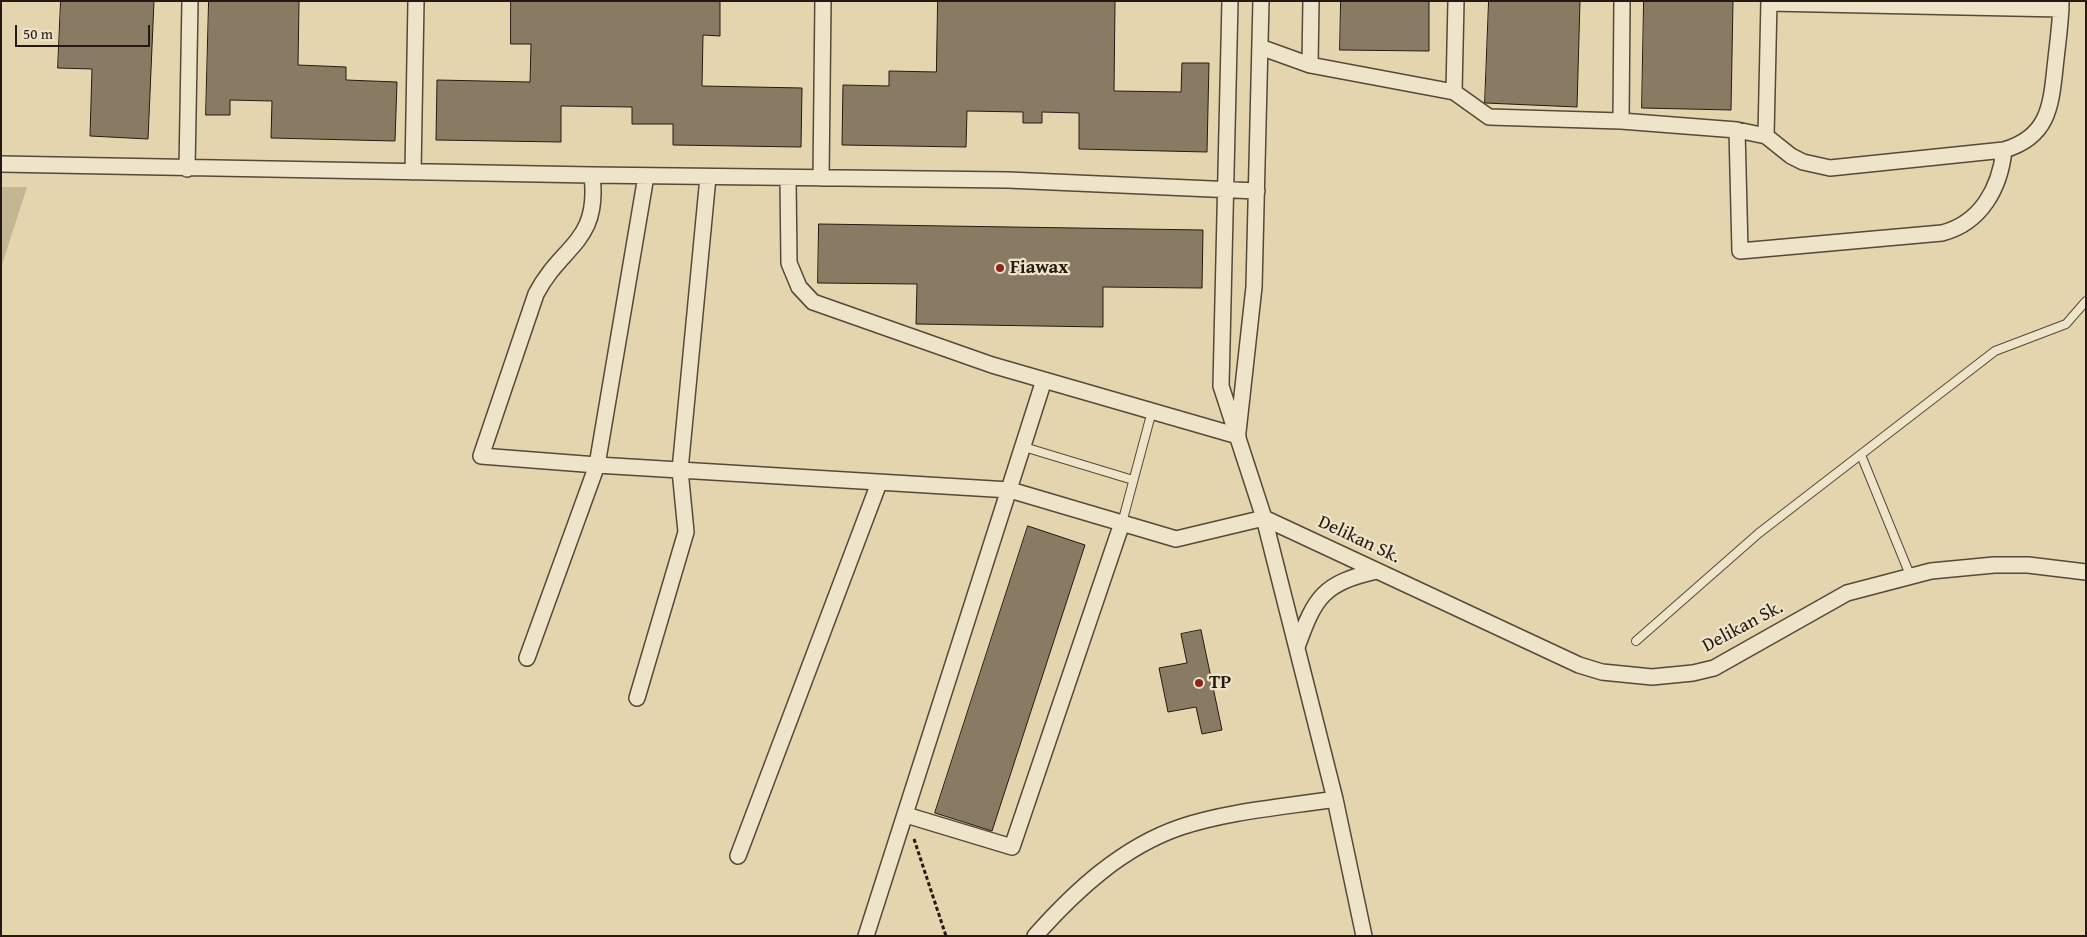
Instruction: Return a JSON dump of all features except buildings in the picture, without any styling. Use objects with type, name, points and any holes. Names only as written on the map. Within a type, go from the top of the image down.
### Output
[{"type":"street","points":[[187,168],[190,1]]},
{"type":"street","points":[[413,172],[416,1]]},
{"type":"street","points":[[821,178],[823,1]]},
{"type":"street","points":[[1230,1],[1221,386],[1264,518],[1335,799],[1364,936]]},
{"type":"street","points":[[1238,436],[1254,287],[1261,1]]},
{"type":"street","points":[[1310,65],[1312,1]]},
{"type":"street","points":[[1454,92],[1456,1]]},
{"type":"street","points":[[1621,121],[1622,1]]},
{"type":"street","points":[[1260,47],[1310,65],[1454,92],[1489,116],[1621,121],[1737,130],[1766,136],[1791,156],[1816,166],[1830,168],[2004,150],[2014,147],[2033,136],[2046,118],[2051,97],[2061,5],[1769,2],[1766,136]]},
{"type":"street","points":[[1737,130],[1740,251],[1942,233],[1954,230],[1969,221],[1989,198],[2000,175],[2004,150]]},
{"type":"street","points":[[1,164],[708,177],[1008,180],[1257,191]]},
{"type":"street","points":[[592,175],[594,190],[589,221],[577,244],[550,272],[536,294],[481,456],[597,465],[1010,490],[1176,539],[1264,518]]},
{"type":"street","points":[[527,658],[597,465],[646,176]]},
{"type":"street","points":[[636,698],[686,532],[680,470],[708,177]]},
{"type":"street","points":[[788,178],[789,262],[799,287],[813,302],[992,365],[1238,436]]},
{"type":"street","points":[[866,936],[1044,380]]},
{"type":"street","points":[[738,856],[879,482]]},
{"type":"street","name":"Delikan Sk.","points":[[1264,518],[1579,665],[1602,672],[1652,677],[1693,673],[1714,668],[1847,593],[1910,575],[1994,565],[2045,567],[2086,572]]},
{"type":"street","points":[[906,815],[1012,847],[1122,523]]},
{"type":"street","points":[[1297,647],[1310,612],[1321,595],[1348,578],[1377,571]]},
{"type":"street","points":[[1035,936],[1054,914],[1100,873],[1134,849],[1163,834],[1200,822],[1335,799]]},
{"type":"lane","points":[[1636,641],[1759,533],[1995,351],[2066,324],[2086,301]]},
{"type":"lane","points":[[1122,523],[1152,411]]},
{"type":"lane","points":[[1024,447],[1133,480]]},
{"type":"lane","points":[[1861,455],[1910,575]]},
{"type":"path","points":[[906,815],[946,936]]},
{"type":"shaded area","points":[[1,187],[27,187],[1,268]]},
{"type":"place","name":"Fiawax","points":[[1000,268]]},
{"type":"place","name":"TP","points":[[1199,683]]}]
